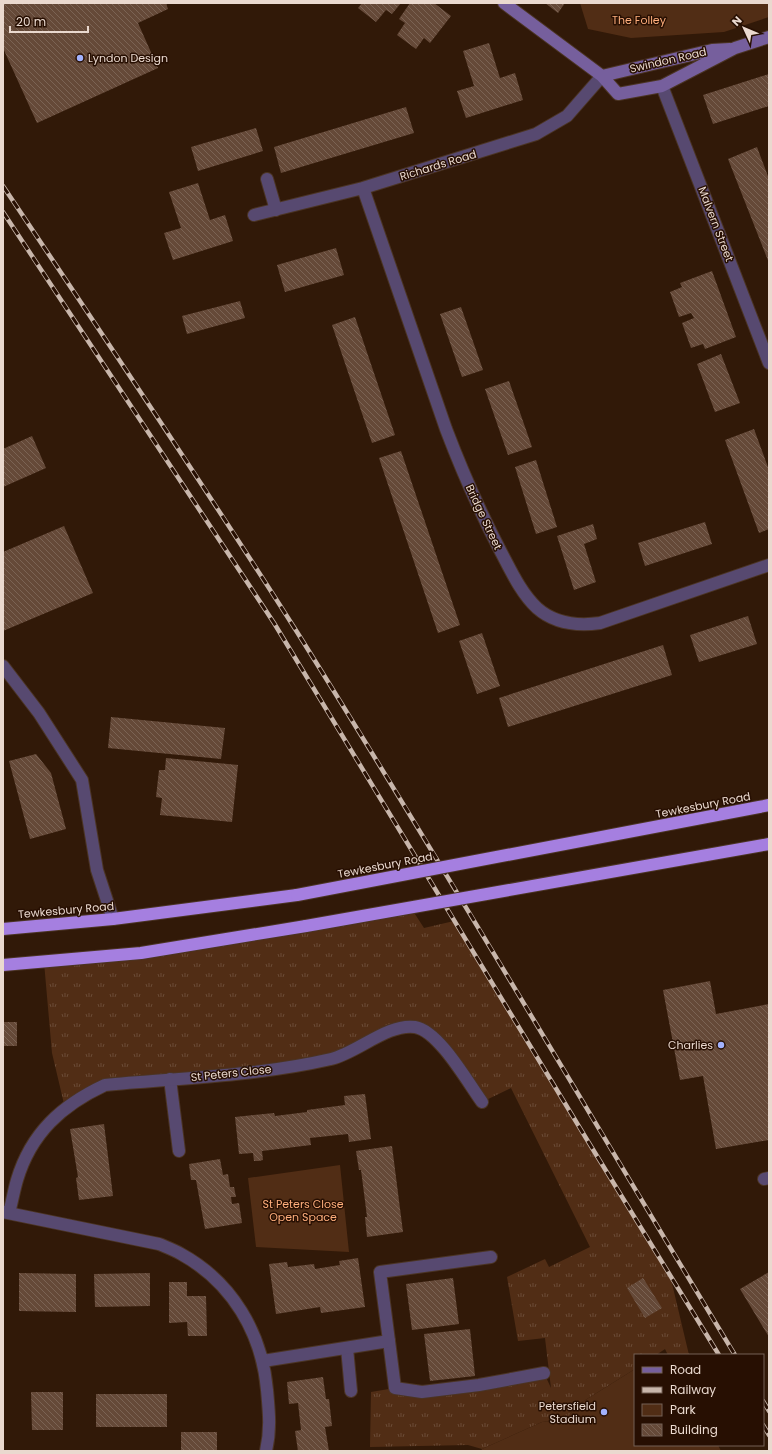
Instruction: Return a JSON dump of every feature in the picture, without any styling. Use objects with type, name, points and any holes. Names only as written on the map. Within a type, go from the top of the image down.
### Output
[{"type":"highway","name":"Tewkesbury Road","points":[[3,929],[113,919],[297,895],[764,806]]},
{"type":"highway","points":[[3,965],[141,953],[306,926],[769,844]]},
{"type":"street","name":"Swindon Road","points":[[504,3],[602,76],[618,94],[662,86],[735,48],[769,37]]},
{"type":"street","name":"Swindon Road","points":[[602,76],[712,50],[735,48]]},
{"type":"street","name":"Richards Road","points":[[254,215],[363,188],[536,134],[567,116],[602,76]]},
{"type":"street","name":"Malvern Street","points":[[662,86],[769,363]]},
{"type":"street","points":[[268,179],[276,210]]},
{"type":"street","name":"Bridge Street","points":[[363,188],[460,464],[507,564],[526,597],[538,609],[552,618],[568,623],[584,625],[600,623],[769,565]]},
{"type":"street","points":[[3,666],[39,713],[82,780],[97,870],[113,919]]},
{"type":"street","name":"St Peters Close","points":[[266,1451],[270,1420],[267,1384],[262,1361],[253,1332],[247,1319],[235,1300],[213,1276],[180,1253],[158,1244],[6,1212],[26,1158],[36,1140],[49,1123],[64,1108],[85,1094],[105,1085],[250,1072],[313,1063],[334,1058],[396,1028],[405,1027],[415,1027],[424,1030],[436,1040],[482,1102]]},
{"type":"street","points":[[170,1079],[179,1151]]},
{"type":"street","points":[[491,1257],[380,1272],[395,1388],[422,1392],[479,1385],[544,1372]]},
{"type":"street","points":[[262,1361],[389,1341]]},
{"type":"street","points":[[347,1348],[351,1391]]},
{"type":"green space","name":"The Folley","points":[[580,3],[769,3],[769,17],[724,32],[631,38],[588,29]]},
{"type":"green space","points":[[411,908],[424,928],[454,921],[670,1275],[689,1354],[668,1354],[665,1349],[658,1354],[634,1354],[634,1370],[579,1404],[566,1419],[542,1422],[482,1449],[468,1445],[370,1447],[371,1392],[395,1388],[422,1392],[544,1373],[551,1388],[545,1338],[518,1341],[507,1277],[545,1259],[549,1267],[590,1247],[511,1088],[482,1102],[447,1053],[415,1027],[334,1058],[105,1085],[65,1108],[52,1053],[44,962]]},
{"type":"green space","name":"St Peters Close Open Space","points":[[340,1165],[349,1252],[256,1247],[248,1178]]},
{"type":"green space","name":"Petersfield Stadium","points":[[634,1370],[634,1446],[718,1446],[721,1451],[481,1451],[482,1449],[542,1422],[566,1419],[579,1404]]},
{"type":"building","name":"Lyndon Design","points":[[3,3],[166,3],[168,9],[138,23],[158,68],[37,123],[3,48]]},
{"type":"building","points":[[362,3],[401,3],[392,14],[386,10],[376,22],[358,8]]},
{"type":"building","points":[[410,3],[434,3],[451,16],[430,43],[424,38],[416,49],[397,35],[405,23],[399,19]]},
{"type":"building","points":[[545,3],[565,3],[558,13]]},
{"type":"building","points":[[489,43],[500,78],[515,73],[523,100],[466,118],[457,91],[474,86],[463,51]]},
{"type":"building","points":[[769,74],[769,106],[713,124],[703,95]]},
{"type":"building","points":[[406,107],[414,133],[281,173],[274,147]]},
{"type":"building","points":[[256,128],[263,151],[198,171],[191,147]]},
{"type":"building","points":[[757,147],[769,179],[769,263],[728,159]]},
{"type":"building","points":[[198,183],[210,220],[225,215],[233,241],[173,260],[164,233],[181,228],[169,192]]},
{"type":"building","points":[[336,248],[344,275],[285,292],[277,265]]},
{"type":"building","points":[[712,271],[736,337],[705,349],[703,344],[691,348],[682,323],[694,318],[691,313],[679,317],[670,292],[682,287],[680,283]]},
{"type":"building","points":[[240,301],[245,318],[187,334],[182,316]]},
{"type":"building","points":[[461,307],[483,370],[462,377],[440,314]]},
{"type":"building","points":[[355,317],[395,435],[372,443],[332,325]]},
{"type":"building","points":[[721,354],[740,403],[715,412],[697,364]]},
{"type":"building","points":[[509,381],[532,447],[508,455],[485,389]]},
{"type":"building","points":[[754,429],[769,470],[769,529],[759,533],[725,440]]},
{"type":"building","points":[[32,436],[46,468],[3,487],[3,449]]},
{"type":"building","points":[[401,451],[460,625],[438,633],[379,458]]},
{"type":"building","points":[[536,460],[557,527],[536,534],[515,467]]},
{"type":"building","points":[[705,522],[712,544],[645,566],[638,543]]},
{"type":"building","points":[[593,524],[597,539],[584,544],[596,582],[574,590],[557,536]]},
{"type":"building","points":[[64,526],[93,593],[3,631],[3,552]]},
{"type":"building","points":[[748,616],[757,644],[699,662],[690,635]]},
{"type":"building","points":[[482,633],[500,686],[477,694],[459,641]]},
{"type":"building","points":[[663,645],[672,675],[508,727],[499,698]]},
{"type":"building","points":[[111,717],[225,728],[221,759],[108,748]]},
{"type":"building","points":[[36,754],[51,773],[66,829],[30,839],[9,761]]},
{"type":"building","points":[[166,758],[238,765],[232,822],[160,815],[162,798],[156,797],[159,770],[165,770]]},
{"type":"building","name":"Charlies","points":[[710,981],[716,1014],[769,1004],[769,1140],[716,1149],[703,1076],[680,1080],[663,990]]},
{"type":"building","points":[[3,1022],[17,1022],[17,1046],[3,1046]]},
{"type":"building","points":[[365,1094],[371,1139],[349,1142],[348,1134],[310,1138],[311,1145],[262,1151],[263,1160],[259,1161],[254,1161],[253,1153],[239,1154],[235,1117],[274,1113],[275,1116],[307,1112],[307,1110],[345,1105],[344,1096]]},
{"type":"building","points":[[104,1124],[113,1196],[79,1200],[76,1178],[78,1177],[70,1129]]},
{"type":"building","points":[[392,1146],[403,1232],[367,1237],[365,1201],[361,1170],[359,1170],[356,1151]]},
{"type":"building","points":[[220,1159],[223,1175],[228,1174],[230,1187],[234,1187],[236,1197],[231,1197],[232,1204],[239,1203],[242,1223],[205,1229],[196,1180],[191,1180],[189,1164]]},
{"type":"building","points":[[358,1258],[365,1307],[321,1313],[320,1307],[276,1314],[269,1264],[287,1262],[288,1267],[314,1264],[315,1269],[340,1265],[339,1261]]},
{"type":"building","points":[[769,1272],[769,1337],[740,1289]]},
{"type":"building","points":[[19,1273],[76,1274],[76,1312],[19,1311]]},
{"type":"building","points":[[150,1273],[150,1306],[95,1307],[94,1274]]},
{"type":"building","points":[[453,1278],[459,1324],[412,1330],[406,1284]]},
{"type":"building","points":[[643,1278],[662,1308],[645,1318],[627,1288]]},
{"type":"building","points":[[169,1282],[187,1282],[187,1296],[206,1296],[207,1336],[188,1336],[187,1322],[169,1323]]},
{"type":"building","points":[[470,1329],[475,1376],[430,1381],[424,1334]]},
{"type":"building","points":[[323,1377],[326,1399],[329,1399],[332,1426],[325,1427],[329,1451],[298,1451],[295,1431],[301,1430],[298,1403],[289,1404],[287,1382]]},
{"type":"building","points":[[31,1392],[63,1392],[63,1430],[32,1430]]},
{"type":"building","points":[[96,1394],[167,1394],[167,1427],[96,1427]]},
{"type":"building","points":[[181,1432],[217,1432],[217,1451],[181,1451]]},
{"type":"railway","points":[[3,186],[188,464],[297,632],[463,902],[734,1354]]},
{"type":"railway","points":[[3,212],[274,623],[718,1354]]},
{"type":"railway","points":[[764,1403],[769,1411]]},
{"type":"railway","points":[[764,1427],[769,1435]]},
{"type":"place","name":"Lyndon Design","points":[[80,58]]},
{"type":"place","name":"Charlies","points":[[721,1045]]},
{"type":"place","name":"Petersfield Stadium","points":[[604,1412]]}]
